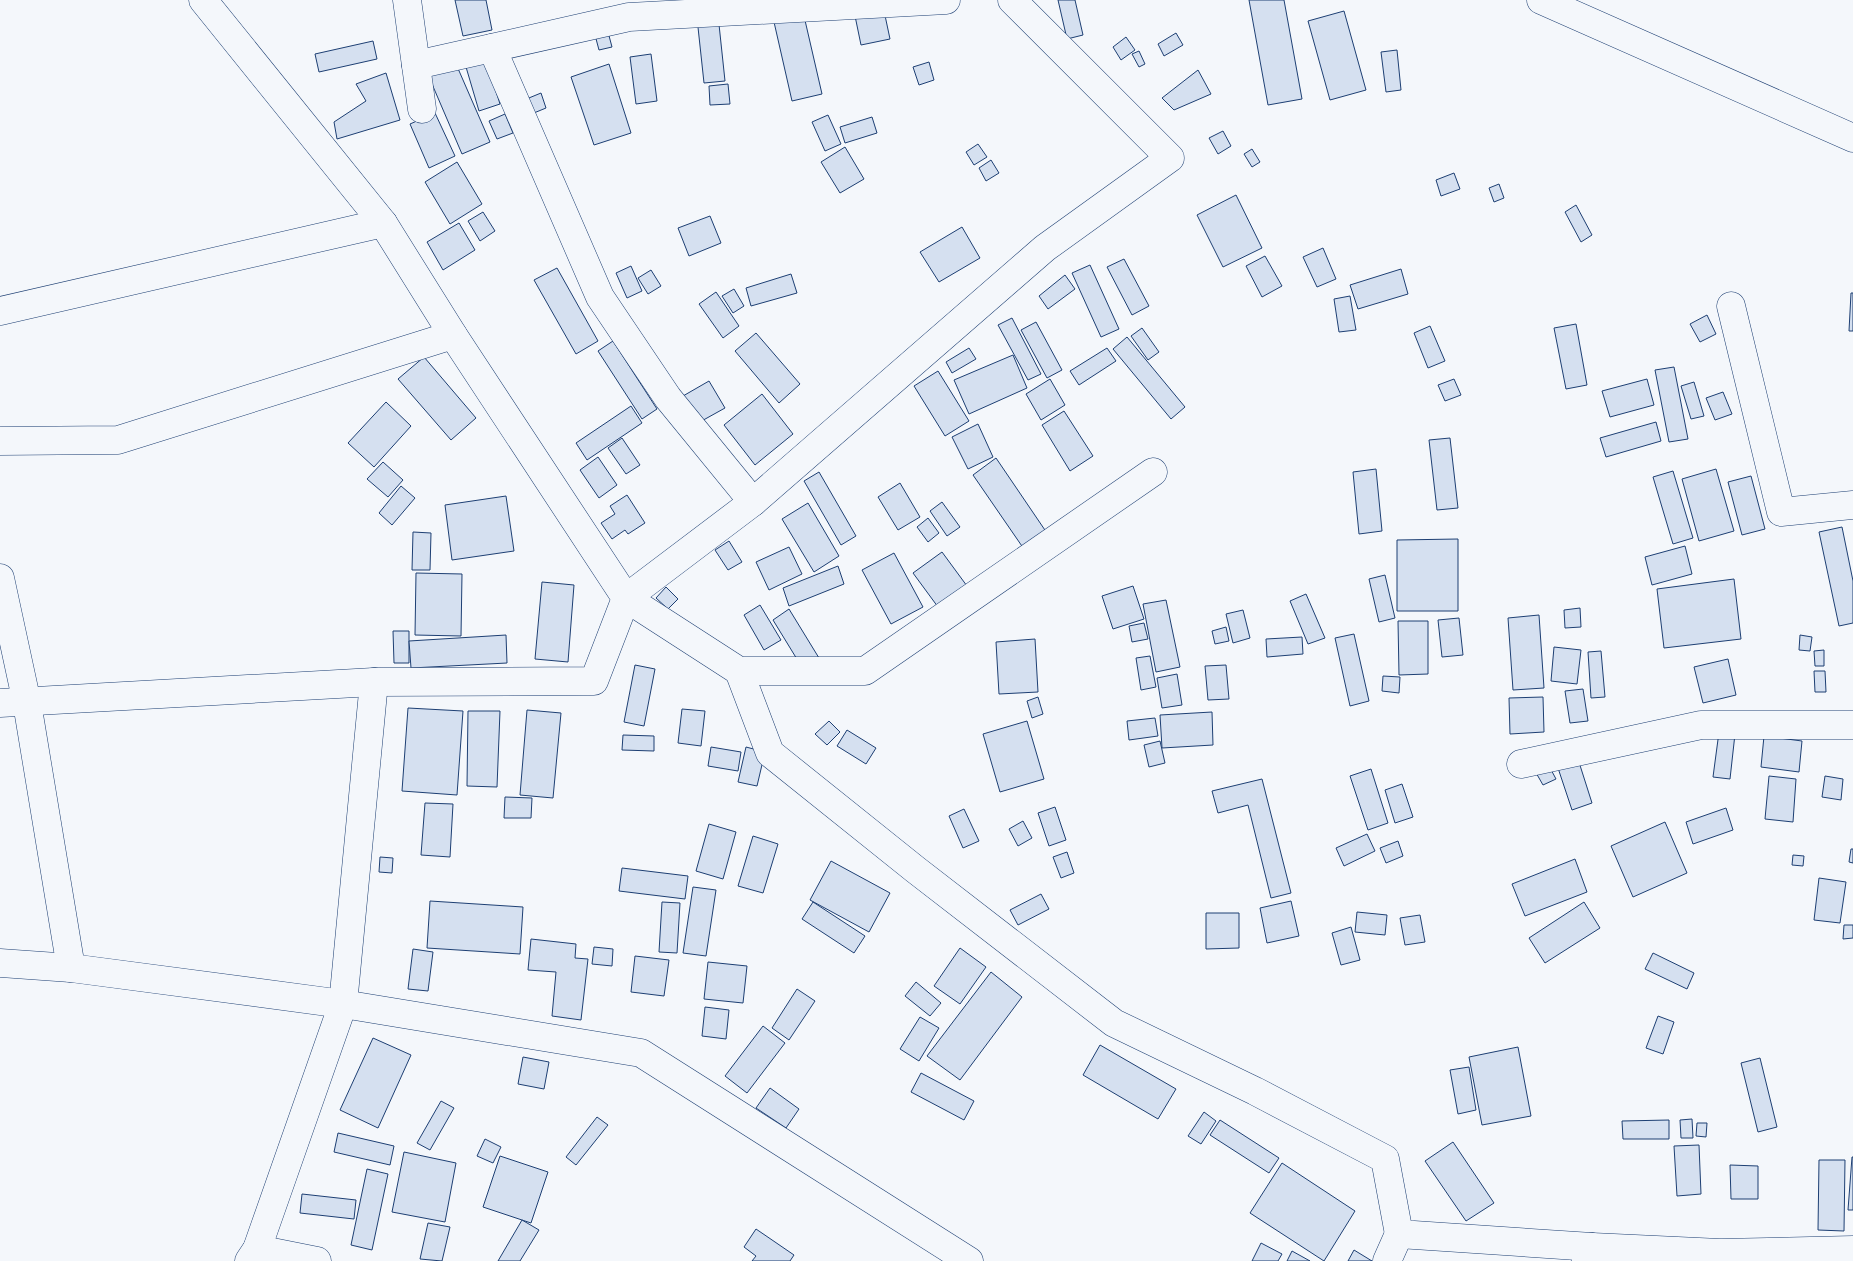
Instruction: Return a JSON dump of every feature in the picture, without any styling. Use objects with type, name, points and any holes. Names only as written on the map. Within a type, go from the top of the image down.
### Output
[{"type":"street","points":[[203,0],[383,223],[453,335],[626,598],[739,671],[865,671],[1153,472]]},
{"type":"street","points":[[407,0],[422,109]]},
{"type":"street","points":[[416,66],[629,17],[946,0]]},
{"type":"street","points":[[0,703],[27,703],[374,682],[594,681],[626,598],[753,502],[1045,248],[1170,158],[1012,0]]},
{"type":"street","points":[[1541,0],[1853,138]]},
{"type":"street","points":[[492,48],[600,297],[668,398],[753,502]]},
{"type":"street","points":[[0,311],[383,223]]},
{"type":"street","points":[[1731,306],[1781,512],[1853,505]]},
{"type":"street","points":[[0,441],[118,440],[453,335]]},
{"type":"street","points":[[0,578],[27,703],[71,968]]},
{"type":"street","points":[[739,671],[770,753],[916,870],[1114,1023],[1255,1091],[1385,1159],[1398,1234],[1387,1261]]},
{"type":"street","points":[[317,1261],[253,1255],[343,1004],[374,682]]},
{"type":"street","points":[[1521,764],[1701,725],[1853,725]]},
{"type":"street","points":[[0,964],[71,968],[343,1004],[641,1053],[969,1261]]},
{"type":"street","points":[[1398,1234],[1589,1254],[1853,1250]]},
{"type":"building","points":[[455,0],[486,0],[492,30],[463,36]]},
{"type":"building","points":[[1058,0],[1075,0],[1083,35],[1067,39]]},
{"type":"building","points":[[1249,0],[1284,0],[1302,99],[1268,105]]},
{"type":"building","points":[[883,6],[890,39],[861,45],[854,11]]},
{"type":"building","points":[[1344,11],[1366,90],[1330,100],[1308,21]]},
{"type":"building","points":[[718,15],[725,81],[704,83],[697,18]]},
{"type":"building","points":[[804,16],[822,94],[792,101],[774,22]]},
{"type":"building","points":[[608,32],[612,47],[599,50],[595,35]]},
{"type":"building","points":[[1176,33],[1183,45],[1164,56],[1158,44]]},
{"type":"building","points":[[1126,37],[1135,50],[1121,60],[1113,47]]},
{"type":"building","points":[[373,41],[377,59],[319,72],[315,54]]},
{"type":"building","points":[[1397,50],[1401,90],[1386,92],[1381,52]]},
{"type":"building","points":[[1139,51],[1145,64],[1139,67],[1132,54]]},
{"type":"building","points":[[651,54],[657,101],[636,104],[630,57]]},
{"type":"building","points":[[453,57],[490,142],[462,154],[426,70]]},
{"type":"building","points":[[486,60],[500,104],[479,111],[466,67]]},
{"type":"building","points":[[929,62],[934,80],[919,85],[913,67]]},
{"type":"building","points":[[609,64],[631,133],[594,145],[571,77]]},
{"type":"building","points":[[1198,70],[1211,94],[1174,110],[1162,98]]},
{"type":"building","points":[[386,73],[400,120],[337,139],[334,122],[366,101],[356,84]]},
{"type":"building","points":[[728,84],[730,104],[710,105],[709,86]]},
{"type":"building","points":[[541,93],[546,108],[529,115],[524,100]]},
{"type":"building","points":[[435,113],[455,156],[429,168],[410,124]]},
{"type":"building","points":[[505,114],[513,133],[497,139],[489,121]]},
{"type":"building","points":[[828,115],[841,144],[825,151],[812,122]]},
{"type":"building","points":[[872,117],[877,133],[845,143],[840,127]]},
{"type":"building","points":[[1223,131],[1231,146],[1218,154],[1209,138]]},
{"type":"building","points":[[978,144],[987,157],[974,165],[966,152]]},
{"type":"building","points":[[845,147],[864,179],[840,193],[821,162]]},
{"type":"building","points":[[1252,149],[1260,162],[1252,167],[1244,154]]},
{"type":"building","points":[[991,160],[999,173],[986,181],[979,168]]},
{"type":"building","points":[[457,162],[482,204],[450,224],[425,182]]},
{"type":"building","points":[[1454,173],[1460,189],[1441,196],[1436,180]]},
{"type":"building","points":[[1499,184],[1504,198],[1494,202],[1489,188]]},
{"type":"building","points":[[1236,195],[1262,248],[1223,267],[1197,215]]},
{"type":"building","points":[[1576,205],[1592,235],[1581,242],[1565,212]]},
{"type":"building","points":[[483,212],[495,231],[480,241],[468,221]]},
{"type":"building","points":[[710,216],[721,243],[689,256],[678,228]]},
{"type":"building","points":[[459,223],[475,250],[443,270],[427,242]]},
{"type":"building","points":[[962,227],[980,258],[939,282],[920,252]]},
{"type":"building","points":[[1323,248],[1336,279],[1317,287],[1303,257]]},
{"type":"building","points":[[1265,256],[1282,286],[1262,297],[1246,266]]},
{"type":"building","points":[[1124,259],[1149,306],[1132,315],[1107,267]]},
{"type":"building","points":[[1090,265],[1119,329],[1101,337],[1072,273]]},
{"type":"building","points":[[631,266],[642,291],[627,298],[616,273]]},
{"type":"building","points":[[557,268],[598,341],[576,354],[534,280]]},
{"type":"building","points":[[1401,269],[1408,294],[1358,309],[1350,285]]},
{"type":"building","points":[[651,270],[661,286],[648,294],[638,278]]},
{"type":"building","points":[[791,274],[797,293],[751,306],[746,288]]},
{"type":"building","points":[[1065,275],[1075,289],[1048,309],[1039,296]]},
{"type":"building","points":[[734,289],[744,306],[733,313],[722,296]]},
{"type":"building","points":[[716,292],[739,326],[723,338],[699,304]]},
{"type":"building","points":[[1851,293],[1853,293],[1853,331],[1849,331]]},
{"type":"building","points":[[1350,296],[1356,330],[1339,332],[1334,299]]},
{"type":"building","points":[[1707,315],[1716,334],[1700,342],[1690,324]]},
{"type":"building","points":[[1012,318],[1041,374],[1028,380],[998,325]]},
{"type":"building","points":[[1036,322],[1062,370],[1047,378],[1021,330]]},
{"type":"building","points":[[1576,324],[1587,385],[1566,389],[1554,328]]},
{"type":"building","points":[[1430,326],[1445,361],[1428,368],[1414,333]]},
{"type":"building","points":[[1142,328],[1159,352],[1148,360],[1131,336]]},
{"type":"building","points":[[756,333],[800,384],[779,403],[735,351]]},
{"type":"building","points":[[1127,337],[1185,407],[1171,419],[1113,349]]},
{"type":"building","points":[[613,341],[657,409],[642,419],[598,351]]},
{"type":"building","points":[[969,348],[976,359],[952,373],[946,362]]},
{"type":"building","points":[[1107,348],[1116,361],[1079,385],[1070,371]]},
{"type":"building","points":[[1013,355],[1027,388],[969,414],[954,380]]},
{"type":"building","points":[[424,357],[476,418],[451,440],[398,379]]},
{"type":"building","points":[[1674,367],[1688,439],[1669,442],[1655,370]]},
{"type":"building","points":[[938,371],[969,421],[945,436],[914,386]]},
{"type":"building","points":[[1050,379],[1065,405],[1041,420],[1026,394]]},
{"type":"building","points":[[1454,379],[1461,395],[1445,401],[1438,385]]},
{"type":"building","points":[[1647,379],[1654,405],[1610,417],[1602,391]]},
{"type":"building","points":[[709,381],[725,408],[698,423],[683,396]]},
{"type":"building","points":[[1694,382],[1704,416],[1691,419],[1681,386]]},
{"type":"building","points":[[1723,392],[1732,414],[1715,420],[1706,398]]},
{"type":"building","points":[[762,394],[793,434],[755,465],[724,425]]},
{"type":"building","points":[[386,402],[411,426],[374,467],[348,443]]},
{"type":"building","points":[[631,406],[642,423],[587,460],[576,443]]},
{"type":"building","points":[[1064,411],[1093,456],[1070,471],[1042,425]]},
{"type":"building","points":[[1656,422],[1661,441],[1606,457],[1600,438]]},
{"type":"building","points":[[978,424],[993,457],[968,469],[952,437]]},
{"type":"building","points":[[622,438],[640,465],[626,474],[608,448]]},
{"type":"building","points":[[1450,438],[1458,508],[1437,510],[1429,440]]},
{"type":"building","points":[[598,457],[617,485],[599,498],[580,470]]},
{"type":"building","points":[[996,458],[1049,536],[1026,552],[973,475]]},
{"type":"building","points":[[383,462],[403,480],[388,497],[367,479]]},
{"type":"building","points":[[1376,469],[1382,531],[1359,534],[1353,472]]},
{"type":"building","points":[[1716,469],[1734,531],[1699,541],[1682,479]]},
{"type":"building","points":[[1673,471],[1693,538],[1673,544],[1653,477]]},
{"type":"building","points":[[819,472],[856,536],[841,545],[804,481]]},
{"type":"building","points":[[1751,476],[1765,529],[1742,535],[1728,482]]},
{"type":"building","points":[[900,483],[920,517],[898,530],[878,497]]},
{"type":"building","points":[[401,486],[415,498],[392,525],[379,513]]},
{"type":"building","points":[[627,495],[645,523],[628,534],[625,530],[612,539],[601,523],[615,514],[610,506]]},
{"type":"building","points":[[506,496],[514,551],[452,560],[445,505]]},
{"type":"building","points":[[942,502],[960,527],[947,536],[930,511]]},
{"type":"building","points":[[808,503],[839,556],[814,572],[782,519]]},
{"type":"building","points":[[928,518],[939,533],[928,542],[917,527]]},
{"type":"building","points":[[1842,527],[1853,581],[1853,623],[1839,626],[1819,532]]},
{"type":"building","points":[[413,532],[431,533],[430,570],[412,570]]},
{"type":"building","points":[[1458,539],[1458,611],[1397,611],[1397,540]]},
{"type":"building","points":[[729,541],[742,562],[728,570],[715,550]]},
{"type":"building","points":[[1685,546],[1692,574],[1652,585],[1645,557]]},
{"type":"building","points":[[789,547],[802,574],[769,590],[756,562]]},
{"type":"building","points":[[942,552],[967,586],[938,607],[913,573]]},
{"type":"building","points":[[894,553],[923,607],[891,624],[862,570]]},
{"type":"building","points":[[838,566],[844,584],[789,606],[783,588]]},
{"type":"building","points":[[416,573],[462,574],[461,636],[415,635]]},
{"type":"building","points":[[1385,575],[1395,618],[1379,622],[1369,579]]},
{"type":"building","points":[[1734,579],[1741,639],[1664,648],[1657,589]]},
{"type":"building","points":[[542,582],[574,585],[568,662],[535,659]]},
{"type":"building","points":[[1133,586],[1144,619],[1113,629],[1102,596]]},
{"type":"building","points":[[666,587],[678,599],[668,609],[656,598]]},
{"type":"building","points":[[1306,594],[1325,638],[1308,644],[1290,601]]},
{"type":"building","points":[[1166,600],[1180,667],[1156,672],[1143,604]]},
{"type":"building","points":[[760,605],[781,640],[764,650],[744,615]]},
{"type":"building","points":[[1580,608],[1581,627],[1565,628],[1564,610]]},
{"type":"building","points":[[789,609],[819,658],[803,669],[773,620]]},
{"type":"building","points":[[1243,610],[1250,638],[1233,643],[1226,614]]},
{"type":"building","points":[[1539,615],[1544,688],[1513,690],[1508,618]]},
{"type":"building","points":[[1459,618],[1463,655],[1442,657],[1438,620]]},
{"type":"building","points":[[1398,621],[1428,621],[1428,674],[1399,675]]},
{"type":"building","points":[[1144,623],[1148,639],[1132,642],[1129,626]]},
{"type":"building","points":[[1226,627],[1229,641],[1215,644],[1212,631]]},
{"type":"building","points":[[393,631],[409,631],[409,663],[394,663]]},
{"type":"building","points":[[1354,634],[1369,701],[1350,706],[1335,638]]},
{"type":"building","points":[[506,635],[507,663],[411,668],[409,641]]},
{"type":"building","points":[[1800,635],[1812,637],[1810,651],[1799,650]]},
{"type":"building","points":[[1302,637],[1303,654],[1267,657],[1266,639]]},
{"type":"building","points":[[1035,639],[1038,692],[999,694],[996,642]]},
{"type":"building","points":[[1554,647],[1581,650],[1577,684],[1551,681]]},
{"type":"building","points":[[1824,650],[1824,666],[1815,666],[1814,651]]},
{"type":"building","points":[[1601,651],[1605,697],[1591,698],[1588,652]]},
{"type":"building","points":[[1150,656],[1156,687],[1141,690],[1136,658]]},
{"type":"building","points":[[1728,659],[1736,695],[1703,703],[1694,667]]},
{"type":"building","points":[[635,665],[655,669],[644,726],[624,722]]},
{"type":"building","points":[[1226,665],[1229,699],[1208,700],[1205,666]]},
{"type":"building","points":[[1814,671],[1825,671],[1826,692],[1815,692]]},
{"type":"building","points":[[1177,674],[1182,705],[1162,708],[1157,678]]},
{"type":"building","points":[[1383,676],[1400,677],[1399,693],[1382,691]]},
{"type":"building","points":[[1583,689],[1588,721],[1570,723],[1565,691]]},
{"type":"building","points":[[1038,697],[1043,714],[1032,718],[1027,701]]},
{"type":"building","points":[[1543,697],[1544,732],[1510,734],[1509,698]]},
{"type":"building","points":[[408,708],[463,711],[457,795],[402,791]]},
{"type":"building","points":[[682,709],[705,711],[701,746],[678,743]]},
{"type":"building","points":[[527,710],[561,713],[553,798],[520,795]]},
{"type":"building","points":[[468,711],[500,711],[497,787],[467,786]]},
{"type":"building","points":[[1212,712],[1213,745],[1162,748],[1160,715]]},
{"type":"building","points":[[1155,718],[1158,736],[1129,740],[1127,721]]},
{"type":"building","points":[[829,721],[840,732],[827,745],[815,734]]},
{"type":"building","points":[[1027,721],[1044,779],[1000,792],[983,734]]},
{"type":"building","points":[[847,730],[876,748],[866,764],[837,746]]},
{"type":"building","points":[[1719,732],[1735,734],[1730,779],[1713,777]]},
{"type":"building","points":[[623,735],[654,736],[654,751],[622,750]]},
{"type":"building","points":[[1764,736],[1802,741],[1799,772],[1761,767]]},
{"type":"building","points":[[1160,741],[1165,763],[1149,767],[1144,745]]},
{"type":"building","points":[[711,747],[741,752],[738,771],[708,766]]},
{"type":"building","points":[[746,747],[765,752],[757,786],[738,782]]},
{"type":"building","points":[[1578,759],[1592,803],[1572,810],[1557,765]]},
{"type":"building","points":[[1548,764],[1556,779],[1543,785],[1535,771]]},
{"type":"building","points":[[1371,769],[1388,823],[1368,830],[1350,776]]},
{"type":"building","points":[[1769,776],[1796,779],[1793,822],[1765,819]]},
{"type":"building","points":[[1825,776],[1843,779],[1841,800],[1822,797]]},
{"type":"building","points":[[1262,779],[1291,893],[1271,898],[1248,805],[1218,813],[1212,791]]},
{"type":"building","points":[[1402,784],[1413,817],[1395,823],[1385,790]]},
{"type":"building","points":[[505,797],[532,798],[531,818],[504,818]]},
{"type":"building","points":[[425,803],[453,804],[450,857],[421,855]]},
{"type":"building","points":[[1055,807],[1066,840],[1049,846],[1038,813]]},
{"type":"building","points":[[1726,808],[1733,830],[1693,844],[1686,822]]},
{"type":"building","points":[[964,809],[979,841],[963,848],[949,816]]},
{"type":"building","points":[[1023,821],[1032,838],[1018,846],[1009,829]]},
{"type":"building","points":[[1665,822],[1687,873],[1633,897],[1611,846]]},
{"type":"building","points":[[709,824],[736,832],[723,879],[696,871]]},
{"type":"building","points":[[1367,834],[1375,851],[1344,866],[1336,848]]},
{"type":"building","points":[[753,836],[778,844],[763,893],[738,886]]},
{"type":"building","points":[[1398,841],[1403,856],[1386,863],[1380,848]]},
{"type":"building","points":[[1851,849],[1853,849],[1853,863],[1849,862]]},
{"type":"building","points":[[1067,852],[1074,873],[1061,878],[1053,857]]},
{"type":"building","points":[[1793,855],[1804,856],[1803,866],[1792,865]]},
{"type":"building","points":[[380,857],[393,858],[392,873],[379,872]]},
{"type":"building","points":[[1575,859],[1587,892],[1525,916],[1512,884]]},
{"type":"building","points":[[831,861],[890,893],[869,932],[810,900]]},
{"type":"building","points":[[622,868],[688,876],[685,899],[619,891]]},
{"type":"building","points":[[1819,878],[1846,882],[1840,923],[1814,920]]},
{"type":"building","points":[[693,887],[716,890],[706,956],[683,953]]},
{"type":"building","points":[[1041,894],[1049,909],[1018,925],[1010,910]]},
{"type":"building","points":[[430,901],[523,907],[520,954],[427,948]]},
{"type":"building","points":[[1291,901],[1299,936],[1267,943],[1260,908]]},
{"type":"building","points":[[662,902],[680,903],[677,953],[659,952]]},
{"type":"building","points":[[813,902],[865,936],[854,953],[802,919]]},
{"type":"building","points":[[1584,902],[1600,928],[1545,963],[1529,938]]},
{"type":"building","points":[[1357,912],[1387,915],[1385,935],[1355,932]]},
{"type":"building","points":[[1206,913],[1239,913],[1239,948],[1206,949]]},
{"type":"building","points":[[1420,915],[1425,942],[1405,945],[1400,918]]},
{"type":"building","points":[[1844,925],[1853,925],[1853,938],[1843,939]]},
{"type":"building","points":[[1351,927],[1360,960],[1341,965],[1332,933]]},
{"type":"building","points":[[531,939],[576,944],[575,958],[588,959],[581,1020],[552,1016],[556,972],[528,970]]},
{"type":"building","points":[[594,947],[613,949],[612,966],[592,964]]},
{"type":"building","points":[[960,948],[986,967],[960,1004],[934,986]]},
{"type":"building","points":[[413,949],[433,952],[428,991],[408,989]]},
{"type":"building","points":[[1653,953],[1694,973],[1687,989],[1645,969]]},
{"type":"building","points":[[635,956],[669,960],[664,996],[631,992]]},
{"type":"building","points":[[708,962],[747,966],[743,1003],[704,999]]},
{"type":"building","points":[[991,972],[1022,997],[960,1080],[927,1056]]},
{"type":"building","points":[[916,982],[941,1003],[930,1016],[905,996]]},
{"type":"building","points":[[797,989],[815,1001],[789,1040],[772,1028]]},
{"type":"building","points":[[705,1007],[729,1010],[726,1039],[702,1036]]},
{"type":"building","points":[[1658,1016],[1674,1022],[1663,1054],[1646,1048]]},
{"type":"building","points":[[920,1017],[939,1028],[919,1061],[900,1049]]},
{"type":"building","points":[[763,1026],[785,1043],[747,1093],[725,1076]]},
{"type":"building","points":[[373,1038],[411,1055],[378,1128],[340,1110]]},
{"type":"building","points":[[1100,1045],[1176,1089],[1158,1119],[1083,1075]]},
{"type":"building","points":[[1518,1047],[1531,1116],[1482,1125],[1469,1057]]},
{"type":"building","points":[[523,1057],[549,1062],[544,1089],[518,1084]]},
{"type":"building","points":[[1760,1058],[1777,1127],[1758,1132],[1741,1063]]},
{"type":"building","points":[[1469,1067],[1476,1110],[1458,1114],[1450,1070]]},
{"type":"building","points":[[921,1073],[974,1101],[964,1120],[911,1092]]},
{"type":"building","points":[[770,1088],[799,1109],[786,1128],[756,1108]]},
{"type":"building","points":[[441,1101],[454,1108],[430,1150],[417,1143]]},
{"type":"building","points":[[1204,1112],[1216,1121],[1201,1144],[1188,1136]]},
{"type":"building","points":[[597,1117],[608,1125],[576,1165],[566,1157]]},
{"type":"building","points":[[1692,1119],[1693,1138],[1681,1138],[1680,1120]]},
{"type":"building","points":[[1220,1120],[1279,1158],[1269,1173],[1210,1135]]},
{"type":"building","points":[[1669,1120],[1669,1139],[1623,1139],[1622,1121]]},
{"type":"building","points":[[1697,1123],[1707,1123],[1706,1137],[1696,1136]]},
{"type":"building","points":[[338,1133],[394,1146],[390,1165],[334,1152]]},
{"type":"building","points":[[485,1139],[501,1147],[493,1163],[477,1156]]},
{"type":"building","points":[[1453,1142],[1494,1203],[1466,1221],[1425,1161]]},
{"type":"building","points":[[1699,1145],[1701,1194],[1677,1196],[1674,1146]]},
{"type":"building","points":[[404,1152],[456,1163],[445,1222],[392,1212]]},
{"type":"building","points":[[500,1156],[548,1172],[531,1223],[483,1207]]},
{"type":"building","points":[[1852,1157],[1853,1210],[1848,1210]]},
{"type":"building","points":[[1819,1160],[1845,1160],[1844,1231],[1818,1230]]},
{"type":"building","points":[[1282,1163],[1355,1211],[1324,1261],[1250,1213]]},
{"type":"building","points":[[1730,1165],[1758,1166],[1758,1199],[1731,1199]]},
{"type":"building","points":[[367,1169],[388,1174],[372,1250],[351,1245]]},
{"type":"building","points":[[302,1194],[356,1200],[354,1219],[300,1213]]},
{"type":"building","points":[[522,1220],[539,1230],[520,1261],[498,1261]]},
{"type":"building","points":[[428,1223],[450,1227],[442,1261],[420,1259]]},
{"type":"building","points":[[756,1229],[794,1255],[790,1261],[752,1261],[756,1256],[744,1247]]},
{"type":"building","points":[[1261,1243],[1282,1254],[1278,1261],[1252,1261]]},
{"type":"building","points":[[1354,1250],[1372,1261],[1348,1261]]},
{"type":"building","points":[[1292,1251],[1310,1261],[1287,1261]]}]
